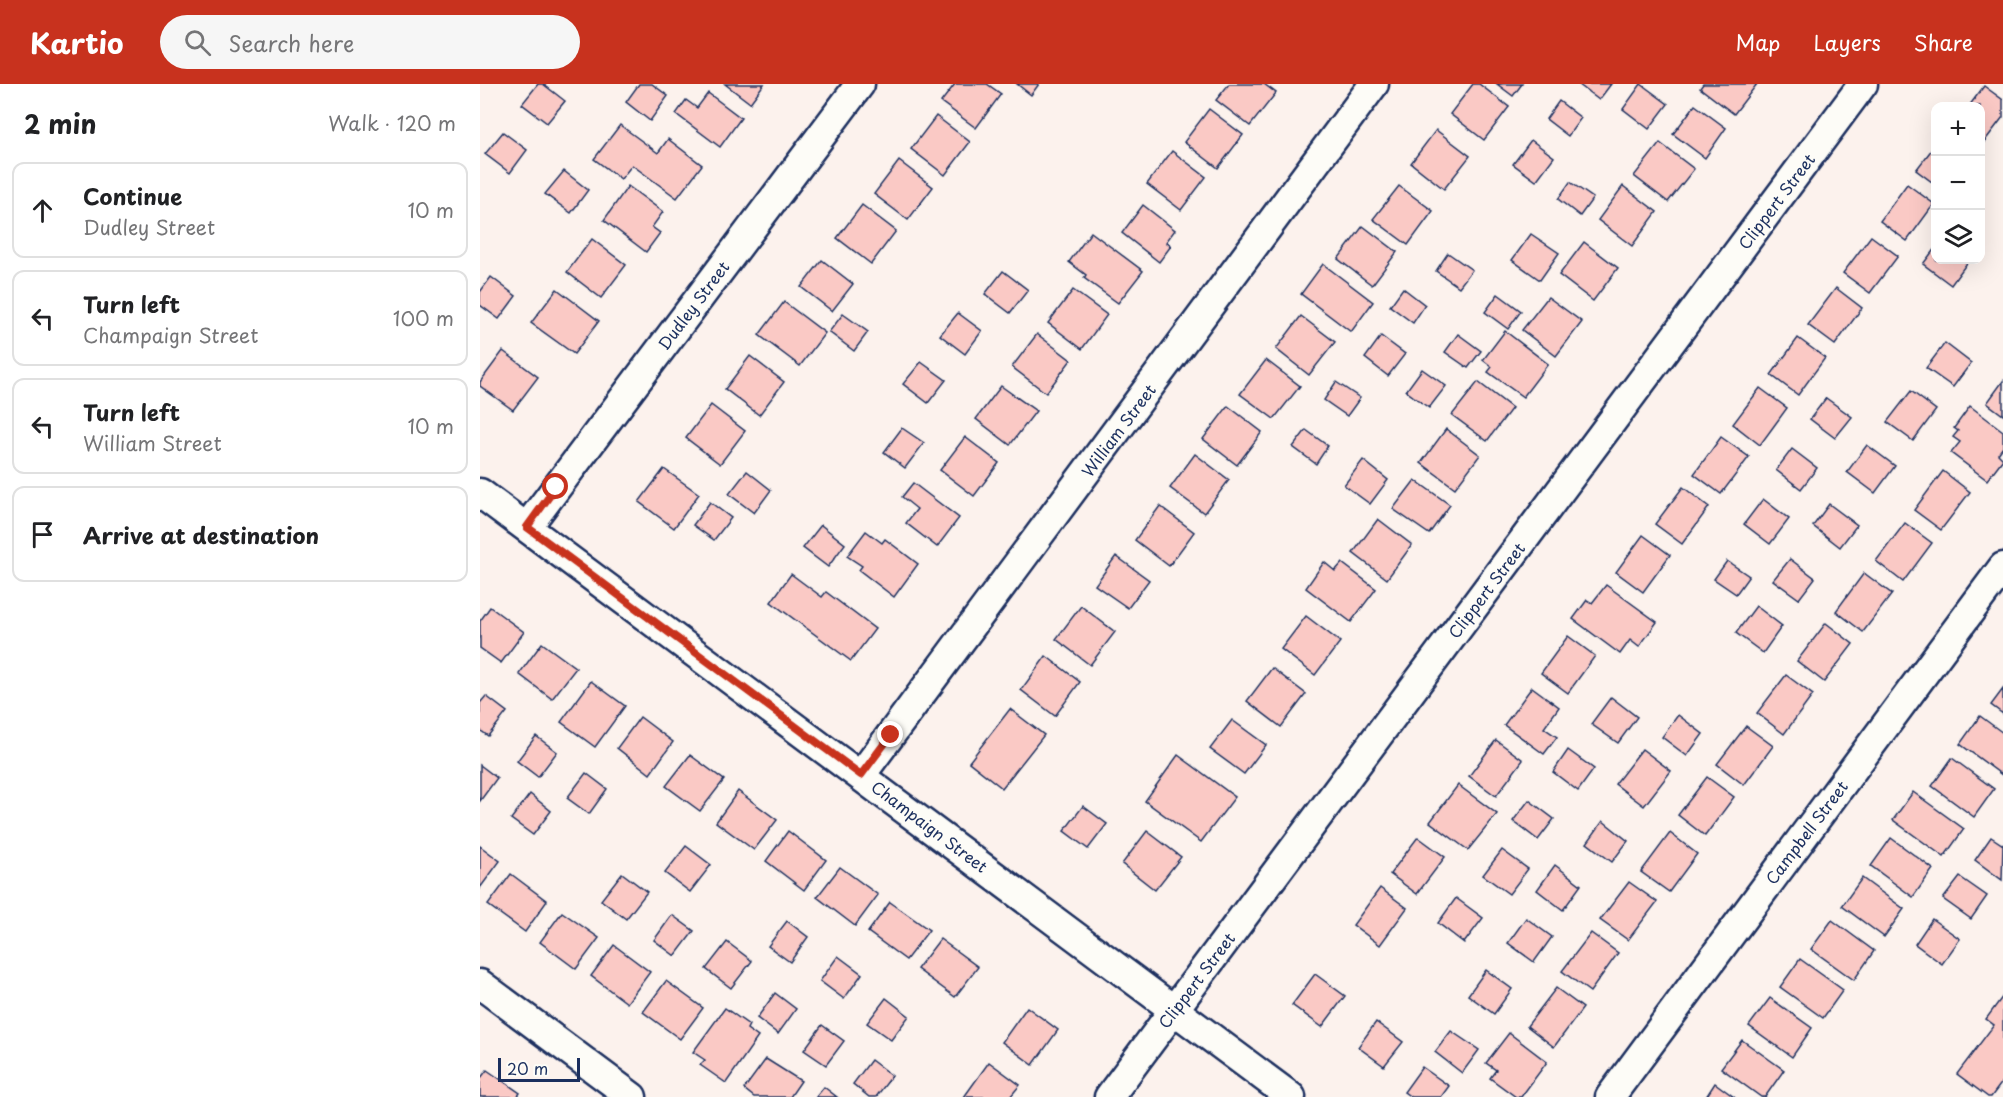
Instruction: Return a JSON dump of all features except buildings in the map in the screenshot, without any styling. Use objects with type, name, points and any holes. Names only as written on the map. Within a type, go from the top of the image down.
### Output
[{"type":"street","name":"Dudley Street","points":[[527,527],[860,84]]},
{"type":"street","name":"William Street","points":[[861,775],[1374,84]]},
{"type":"street","name":"Clippert Street","points":[[1109,1097],[1863,84]]},
{"type":"street","name":"Champaign Street","points":[[480,492],[1292,1097]]},
{"type":"street","name":"Campbell Street","points":[[1610,1097],[2003,567]]},
{"type":"street","points":[[480,984],[603,1088],[632,1097]]},
{"type":"route","points":[[556,487],[527,527],[861,775],[891,735]]}]
